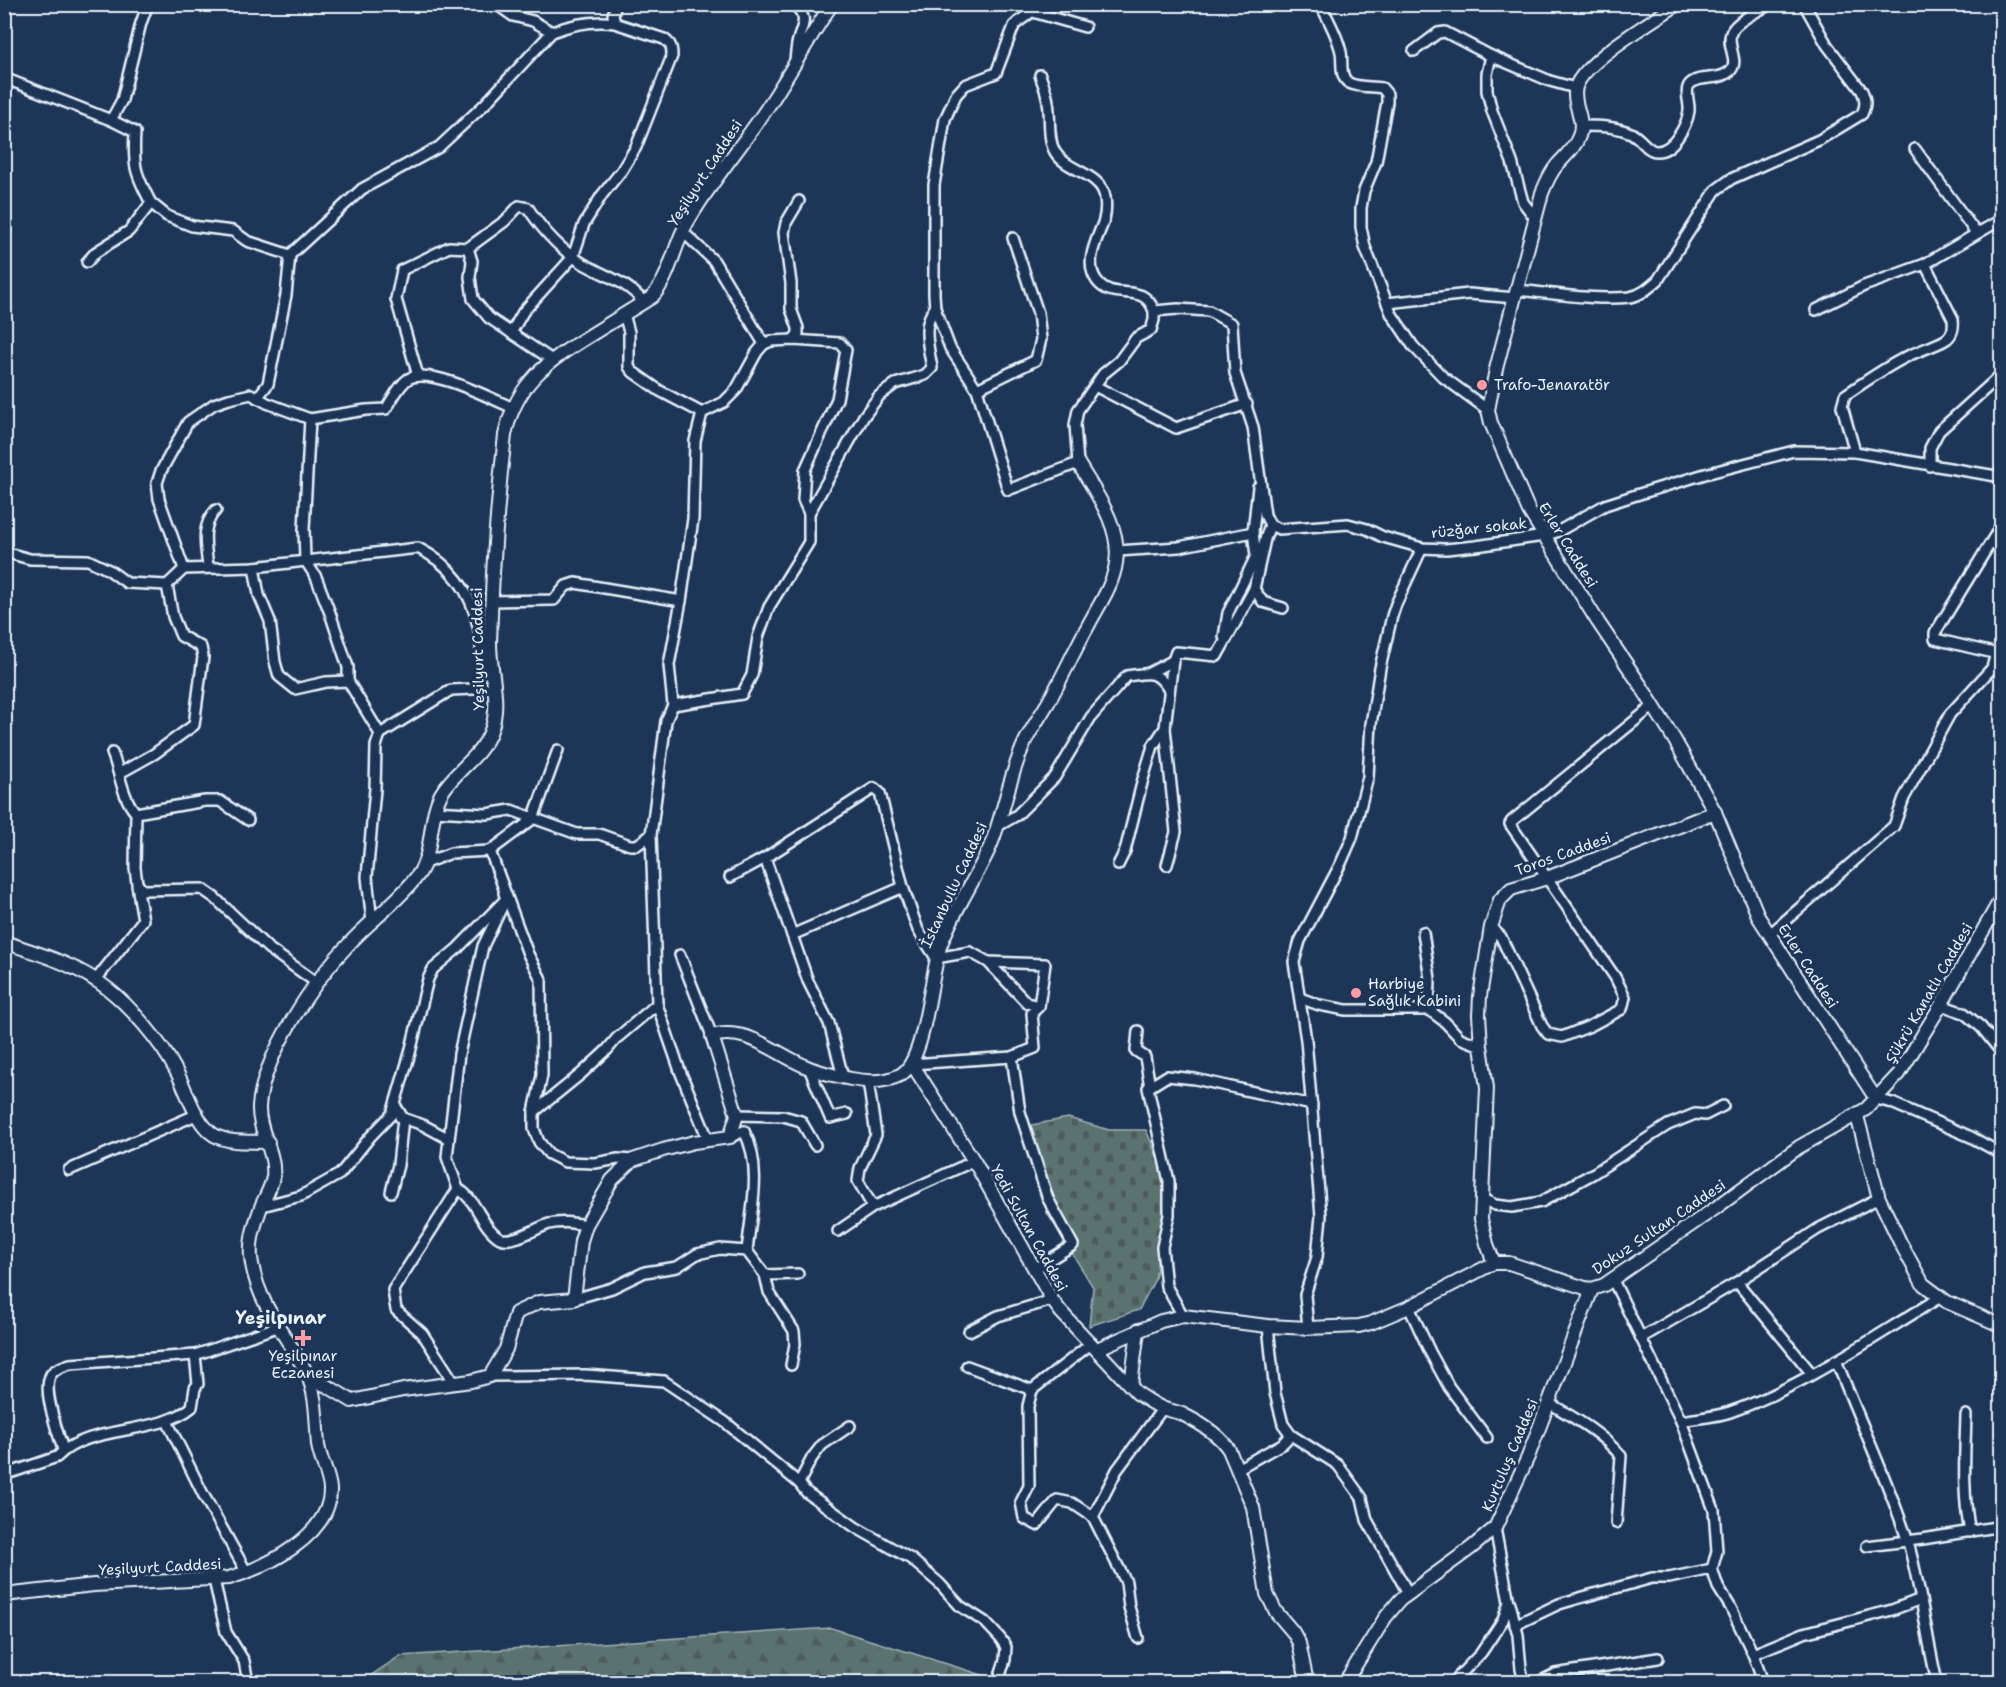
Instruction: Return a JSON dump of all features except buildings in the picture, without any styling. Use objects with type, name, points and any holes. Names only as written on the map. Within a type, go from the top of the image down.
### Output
[{"type":"street","points":[[111,120],[122,100],[148,4]]},
{"type":"street","points":[[496,4],[513,16],[533,21],[552,32]]},
{"type":"street","points":[[615,23],[613,15],[616,4]]},
{"type":"street","points":[[794,4],[803,15],[804,21],[798,40],[795,63]]},
{"type":"street","name":"Yeşilyurt Caddesi","points":[[4,1595],[94,1585],[214,1580],[247,1573],[302,1541],[314,1529],[328,1502],[330,1491],[319,1451],[312,1389],[309,1378],[263,1301],[251,1257],[251,1238],[273,1177],[272,1153],[260,1120],[259,1110],[263,1086],[279,1045],[317,983],[349,943],[407,888],[425,863],[434,811],[447,785],[478,753],[488,738],[494,717],[495,688],[490,649],[495,542],[503,452],[508,420],[513,408],[525,387],[552,360],[652,297],[665,280],[683,232],[729,159],[771,103],[832,4]]},
{"type":"street","points":[[1320,4],[1337,38],[1341,53],[1342,76],[1346,81],[1360,86],[1382,88],[1387,94],[1386,113],[1376,162],[1364,191],[1361,227],[1365,247],[1387,303],[1397,324],[1427,361],[1443,377],[1488,410]]},
{"type":"street","points":[[1677,5],[1600,57],[1583,73],[1575,88],[1581,126],[1620,129],[1633,134],[1655,152],[1663,150],[1673,142],[1685,122],[1689,112],[1687,89],[1690,84],[1727,74],[1734,62],[1730,43],[1731,33],[1735,27],[1771,4]]},
{"type":"street","points":[[1387,303],[1469,294],[1631,297],[1646,291],[1658,280],[1716,190],[1731,179],[1819,140],[1862,114],[1865,107],[1862,91],[1827,45],[1804,4]]},
{"type":"street","points":[[1040,75],[1048,101],[1054,151],[1062,160],[1098,183],[1104,193],[1104,219],[1093,246],[1092,271],[1096,281],[1104,287],[1117,291],[1144,295],[1154,310],[1154,320],[1151,330],[1136,338],[1119,361],[1103,374],[1078,410],[1075,425],[1078,463],[1008,490],[977,389],[950,348],[935,308],[934,185],[945,119],[956,95],[965,86],[996,73],[1014,26],[1035,8],[1085,27]]},
{"type":"street","points":[[257,398],[268,384],[286,295],[290,255],[362,189],[439,147],[485,104],[552,32],[568,25],[587,22],[615,23],[663,39],[672,48],[672,56],[636,147],[619,176],[602,195],[584,224],[573,257],[523,312],[511,333]]},
{"type":"street","points":[[1414,51],[1438,33],[1445,32],[1491,56],[1550,81],[1575,88]]},
{"type":"street","points":[[1491,56],[1487,74],[1487,91],[1492,111],[1512,162],[1523,202],[1535,218]]},
{"type":"street","points":[[4,78],[111,120],[135,132],[133,160],[140,183],[152,203],[167,216],[192,226],[234,231],[247,241],[290,255]]},
{"type":"street","name":"Erler Caddesi","points":[[1581,126],[1574,146],[1547,180],[1496,369],[1488,410],[1521,496],[1598,622],[1653,706],[1715,812],[1754,908],[1876,1099]]},
{"type":"street","points":[[1915,149],[1976,233]]},
{"type":"street","points":[[793,340],[798,334],[798,328],[790,309],[791,283],[784,233],[786,223],[799,201]]},
{"type":"street","points":[[87,262],[96,252],[129,231],[152,203]]},
{"type":"street","points":[[418,376],[396,299],[402,270],[449,247],[468,248],[505,221],[519,206],[528,208],[540,227],[556,244],[573,257],[632,288],[644,302]]},
{"type":"street","points":[[1816,310],[1864,286],[1925,264],[2001,219]]},
{"type":"street","points":[[683,232],[714,261],[764,344]]},
{"type":"street","points":[[977,389],[1036,360],[1041,339],[1038,313],[1013,238]]},
{"type":"street","points":[[468,248],[473,299],[489,318],[552,360]]},
{"type":"street","points":[[1856,452],[1842,406],[1845,395],[1886,367],[1923,348],[1945,340],[1952,333],[1953,319],[1925,264]]},
{"type":"street","points":[[809,513],[864,416],[879,396],[895,384],[925,375],[932,368],[927,330],[929,315],[935,308]]},
{"type":"street","points":[[1154,310],[1209,311],[1232,324],[1235,373],[1253,427],[1265,515],[1270,525],[1254,589],[1217,656],[1176,651],[1172,661],[1165,728],[1176,832],[1167,865]]},
{"type":"street","points":[[624,314],[628,332],[629,367],[660,390],[702,413]]},
{"type":"street","points":[[674,705],[742,694],[752,675],[758,637],[769,607],[809,542],[809,513],[803,500],[805,470],[837,399],[846,350],[840,343],[793,340],[771,341],[764,344],[736,390],[724,402],[702,413],[695,441],[693,519],[669,665],[674,705],[666,721],[651,835],[657,1004],[680,1071],[708,1139]]},
{"type":"street","points":[[1930,466],[1930,448],[1939,431],[2001,375]]},
{"type":"street","points":[[184,569],[159,498],[157,483],[161,471],[188,422],[214,404],[251,394],[267,403],[310,418],[386,409],[407,380],[418,376],[458,383],[513,408]]},
{"type":"street","points":[[1095,386],[1176,428],[1246,404]]},
{"type":"street","points":[[310,418],[304,529],[305,560],[316,577],[330,613],[348,667],[348,681],[380,734]]},
{"type":"street","name":"rüzğar sokak","points":[[1270,525],[1279,529],[1348,524],[1422,548],[1446,549],[1476,546],[1544,536],[1559,531],[1605,505],[1705,474],[1794,451],[1856,452],[2001,477]]},
{"type":"street","name":"İstanbullu Caddesi","points":[[912,1064],[924,1023],[936,958],[954,915],[982,863],[998,826],[1024,742],[1050,699],[1111,582],[1117,560],[1113,530],[1078,463]]},
{"type":"street","points":[[1222,645],[1228,613],[1256,556],[1253,532],[1260,470]]},
{"type":"street","points":[[208,567],[205,537],[207,519],[216,510]]},
{"type":"street","points":[[1770,934],[1894,826],[1904,798],[1950,714],[1992,668],[1999,654],[1935,639],[1935,633],[2001,524]]},
{"type":"street","points":[[1117,551],[1179,547],[1253,532]]},
{"type":"street","points":[[4,552],[30,559],[88,560],[109,570],[127,583],[167,585],[184,569],[254,567],[418,548],[432,555],[452,573],[466,589],[478,625],[483,657],[495,688],[451,690],[380,734],[376,746],[375,789],[367,877],[372,922]]},
{"type":"street","points":[[1308,1328],[1305,1296],[1317,1257],[1321,1216],[1312,1105],[1294,962],[1300,941],[1352,838],[1368,777],[1371,724],[1380,668],[1392,616],[1422,548]]},
{"type":"street","points":[[254,567],[259,595],[270,621],[279,676],[295,689],[326,682],[348,681]]},
{"type":"street","points":[[492,601],[554,600],[566,586],[575,583],[681,601]]},
{"type":"street","points":[[120,773],[154,754],[194,724],[203,657],[201,647],[181,636],[172,616],[167,585]]},
{"type":"street","points":[[1254,589],[1263,602],[1283,608]]},
{"type":"street","points":[[998,826],[1017,815],[1055,777],[1091,717],[1127,676],[1149,673],[1172,661]]},
{"type":"street","points":[[1149,673],[1161,678],[1169,690]]},
{"type":"street","points":[[1491,927],[1501,937],[1548,1035],[1562,1037],[1590,1026],[1622,1009],[1624,997],[1615,977],[1510,824],[1653,706]]},
{"type":"street","points":[[1118,865],[1125,851],[1153,746],[1165,728]]},
{"type":"street","points":[[425,863],[451,854],[490,851],[533,819],[558,750]]},
{"type":"street","points":[[95,981],[143,920],[137,883],[136,813],[127,803],[120,773],[112,753]]},
{"type":"street","points":[[730,877],[765,858],[874,788],[880,793],[903,887],[918,930],[936,958],[970,952],[988,962],[1027,1003],[1039,1006]]},
{"type":"street","points":[[136,813],[205,801],[220,801],[248,820]]},
{"type":"street","points":[[434,811],[487,814],[511,810],[577,834],[598,834],[630,845],[637,845],[651,835]]},
{"type":"street","name":"Toros Caddesi","points":[[1494,1263],[1483,1230],[1481,1198],[1488,1088],[1481,1046],[1480,996],[1496,907],[1511,889],[1547,878],[1715,812]]},
{"type":"street","points":[[490,851],[528,954],[541,979],[542,1075],[534,1112],[534,1129],[539,1142],[549,1154],[565,1162],[595,1163],[618,1159],[633,1160],[708,1139],[730,1137],[744,1131],[752,1145],[754,1178],[747,1251],[765,1275],[769,1292],[794,1331],[795,1344],[790,1365]]},
{"type":"street","points":[[765,858],[808,981],[829,1023],[843,1077]]},
{"type":"street","points":[[137,883],[142,890],[202,889],[215,898],[268,948],[317,983]]},
{"type":"street","points":[[502,885],[506,899],[483,946],[459,1054],[447,1157],[458,1189],[466,1193],[487,1226],[501,1238],[510,1240],[549,1224],[566,1221],[586,1225]]},
{"type":"street","points":[[792,935],[903,887]]},
{"type":"street","name":"Şükrü Kanatlı Caddesi","points":[[1876,1099],[1899,1074],[1941,1005],[2001,897]]},
{"type":"street","points":[[262,1206],[301,1196],[340,1174],[393,1110],[428,979],[433,969],[458,948],[506,899]]},
{"type":"street","points":[[1422,932],[1430,980],[1429,1010]]},
{"type":"street","points":[[4,942],[71,965],[108,988],[141,1021],[174,1067],[201,1121],[213,1134],[228,1141],[268,1142]]},
{"type":"street","points":[[680,955],[712,1036],[737,1115],[730,1137]]},
{"type":"street","points":[[712,1036],[723,1033],[745,1035],[809,1068],[868,1081],[899,1076],[912,1064],[1012,1057],[1035,1048],[1032,1014],[1039,1006],[1045,964],[988,962]]},
{"type":"street","points":[[1300,998],[1319,1005],[1346,1010],[1429,1010],[1445,1022],[1460,1038],[1481,1046]]},
{"type":"street","points":[[534,1112],[581,1074],[617,1038],[657,1004]]},
{"type":"street","points":[[1941,1005],[1964,1013],[1981,1027],[2001,1053]]},
{"type":"street","points":[[1138,1031],[1136,1051],[1145,1057],[1150,1087],[1148,1088],[1169,1181],[1169,1215],[1162,1247],[1166,1286],[1183,1316]]},
{"type":"street","points":[[1012,1057],[1020,1112],[1048,1199],[1073,1245],[1035,1269]]},
{"type":"street","name":"Yedi Sultan Caddesi","points":[[912,1064],[974,1161],[1052,1300],[1131,1386],[1151,1402],[1185,1415],[1225,1442],[1239,1468],[1253,1508],[1267,1594],[1276,1612],[1299,1643],[1307,1683]]},
{"type":"street","points":[[809,1068],[830,1118],[847,1114]]},
{"type":"street","points":[[1150,1087],[1167,1076],[1195,1079],[1312,1105]]},
{"type":"street","points":[[868,1081],[876,1134],[860,1168],[858,1181],[873,1207]]},
{"type":"street","points":[[1876,1099],[1892,1103],[1971,1137],[2001,1154]]},
{"type":"street","name":"Dokuz Sultan Caddesi","points":[[1494,1263],[1509,1263],[1592,1289],[1604,1285],[1799,1147],[1857,1116],[1876,1099]]},
{"type":"street","points":[[1481,1198],[1495,1205],[1512,1207],[1541,1202],[1594,1173],[1668,1125],[1695,1114],[1705,1115],[1724,1106]]},
{"type":"street","points":[[393,1110],[403,1118],[423,1125],[449,1139]]},
{"type":"street","points":[[69,1170],[198,1114]]},
{"type":"street","points":[[737,1115],[783,1116],[801,1121],[815,1145]]},
{"type":"street","points":[[1857,1116],[1879,1198],[1923,1284],[1939,1298],[2001,1326]]},
{"type":"street","points":[[391,1192],[398,1165],[403,1118]]},
{"type":"street","points":[[574,1299],[581,1241],[586,1225],[612,1180],[633,1160]]},
{"type":"street","points":[[838,1231],[873,1207],[974,1161]]},
{"type":"street","points":[[455,1384],[422,1333],[396,1310],[393,1290],[458,1189]]},
{"type":"street","points":[[1641,1338],[1737,1282],[1818,1228],[1879,1198]]},
{"type":"street","points":[[490,1376],[506,1349],[516,1313],[539,1302],[574,1299],[612,1288],[645,1272],[677,1267],[697,1254],[720,1249],[747,1251]]},
{"type":"street","points":[[1138,1638],[1129,1607],[1126,1582],[1093,1517],[1072,1503],[1057,1500],[1037,1525],[1024,1518],[1021,1502],[1029,1486],[1028,1406],[1032,1390],[1095,1346],[1161,1321],[1183,1316],[1268,1326],[1308,1328],[1359,1326],[1408,1307],[1494,1263]]},
{"type":"street","points":[[765,1275],[798,1274]]},
{"type":"street","points":[[1613,1280],[1681,1421],[1714,1510],[1717,1551],[1712,1569],[1718,1587],[1753,1654],[1763,1683]]},
{"type":"street","points":[[1737,1282],[1812,1374]]},
{"type":"street","name":"Kurtuluş Caddesi","points":[[1345,1683],[1385,1618],[1408,1593],[1495,1528],[1528,1457],[1592,1289]]},
{"type":"street","points":[[1681,1421],[1727,1413],[1771,1396],[1939,1298]]},
{"type":"street","points":[[969,1331],[998,1316],[1052,1300]]},
{"type":"street","points":[[1408,1307],[1449,1387],[1487,1438]]},
{"type":"street","points":[[1268,1326],[1275,1393],[1283,1424],[1291,1435],[1338,1465],[1362,1498],[1367,1520],[1408,1593]]},
{"type":"street","points":[[63,1450],[48,1398],[49,1377],[54,1370],[70,1364],[195,1355],[277,1327]]},
{"type":"street","points":[[1131,1386],[1138,1330]]},
{"type":"street","points":[[4,1475],[57,1457],[63,1450],[81,1442],[167,1421],[192,1407],[198,1384],[195,1355]]},
{"type":"street","points":[[1836,1360],[1887,1484],[1907,1540],[1937,1683]]},
{"type":"street","points":[[967,1366],[1032,1390]]},
{"type":"street","points":[[309,1378],[352,1401],[490,1376],[586,1375],[664,1381],[725,1422],[799,1483],[806,1492],[855,1527],[911,1559],[939,1583],[960,1606],[985,1622],[1006,1647],[1005,1660],[998,1683]]},
{"type":"street","points":[[1549,1403],[1596,1431],[1621,1456],[1616,1523]]},
{"type":"street","points":[[1093,1517],[1117,1470],[1163,1408]]},
{"type":"street","points":[[1966,1415],[1965,1511],[1970,1532]]},
{"type":"street","points":[[167,1421],[203,1494],[247,1573]]},
{"type":"street","points":[[799,1483],[812,1458],[822,1445],[850,1426]]},
{"type":"street","points":[[1239,1468],[1282,1444],[1291,1435]]},
{"type":"street","points":[[1867,1546],[2001,1526]]},
{"type":"street","points":[[1495,1528],[1515,1625],[1524,1683]]},
{"type":"street","points":[[1515,1625],[1576,1599],[1652,1578],[1669,1578],[1712,1569]]},
{"type":"street","points":[[214,1580],[226,1632],[244,1661],[248,1683]]},
{"type":"street","points":[[1753,1654],[1804,1633],[1892,1610],[1921,1599]]},
{"type":"street","points":[[1461,1683],[1458,1677],[1481,1653],[1503,1620],[1509,1602]]},
{"type":"street","points":[[1539,1683],[1555,1674],[1658,1658]]},
{"type":"green space","points":[[1068,1118],[1109,1130],[1146,1130],[1166,1176],[1164,1228],[1155,1279],[1139,1310],[1089,1326],[1093,1287],[1047,1213],[1021,1127]]},
{"type":"green space","points":[[831,1628],[1005,1682],[361,1682],[400,1656]]},
{"type":"place","name":"Trafo-Jenaratör","points":[[1482,385]]},
{"type":"place","name":"Harbiye Sağlık Kabini","points":[[1356,993]]},
{"type":"place","name":"Yeşilpınar Eczanesi","points":[[303,1338]]},
{"type":"district","name":"Yeşilpınar","points":[[281,1318]]}]
